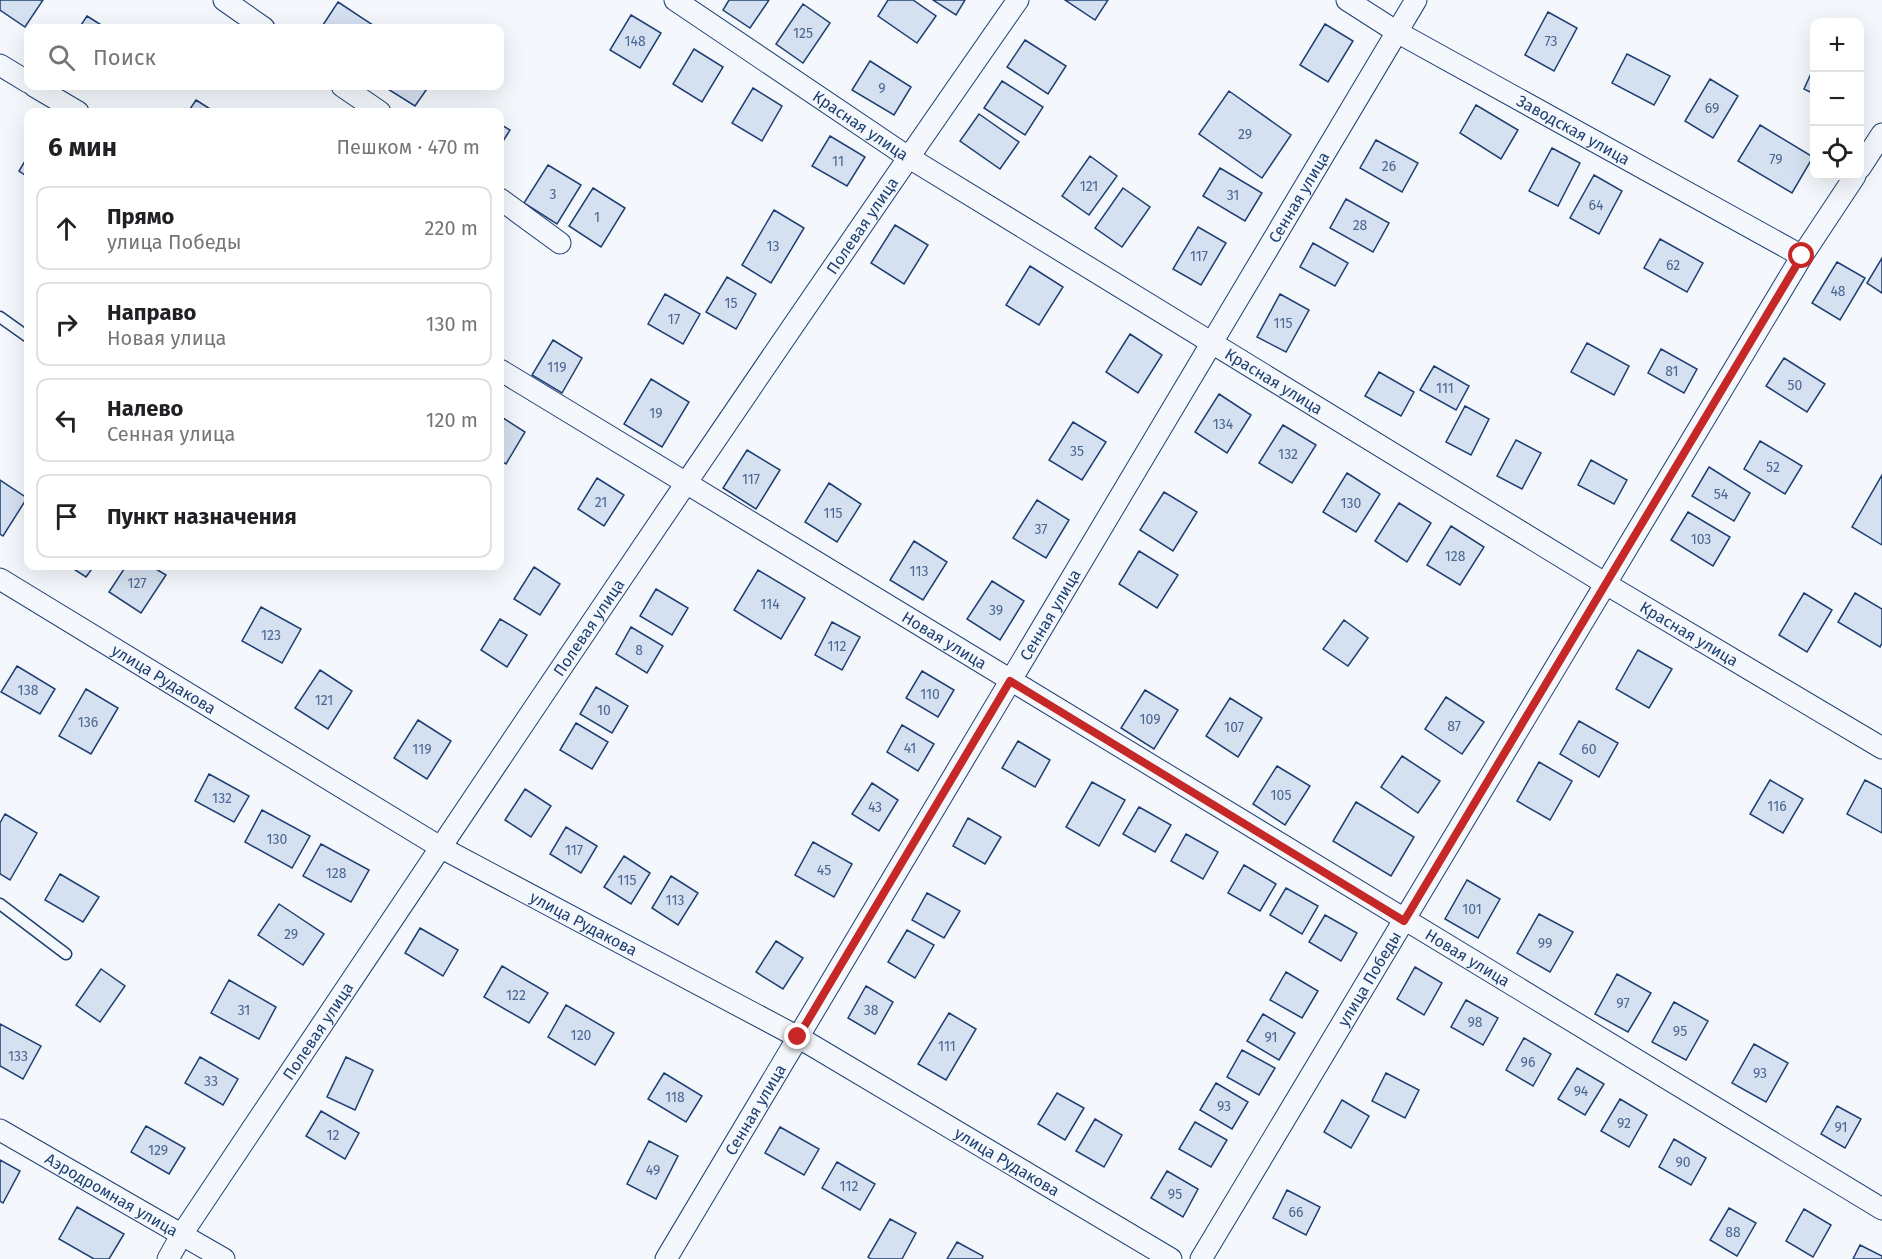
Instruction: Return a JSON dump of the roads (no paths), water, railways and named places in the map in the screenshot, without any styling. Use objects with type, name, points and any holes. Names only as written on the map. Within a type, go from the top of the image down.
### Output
[{"type":"street","points":[[224,0],[258,24]]},
{"type":"street","name":"Красная улица","points":[[675,0],[908,158],[1606,584],[1882,748]]},
{"type":"street","name":"Полевая улица","points":[[168,1259],[182,1234],[440,847],[908,158],[1018,0]]},
{"type":"street","name":"Заводская улица","points":[[1347,0],[1397,32],[1802,256]]},
{"type":"street","name":"Сенная улица","points":[[666,1259],[1416,0]]},
{"type":"street","points":[[0,65],[24,80]]},
{"type":"street","points":[[41,90],[71,108]]},
{"type":"street","points":[[348,90],[374,108]]},
{"type":"street","points":[[1864,162],[1882,134]]},
{"type":"street","name":"улица Победы","points":[[1202,1259],[1802,256],[1852,180]]},
{"type":"street","points":[[504,202],[560,243]]},
{"type":"street","name":"Новая улица","points":[[504,372],[1404,921],[1882,1209]]},
{"type":"street","name":"улица Рудакова","points":[[0,579],[440,847],[798,1037],[1171,1259]]},
{"type":"street","name":"Аэродромная улица","points":[[0,1130],[224,1259]]},
{"type":"lane","points":[[0,317],[24,334]]},
{"type":"lane","points":[[0,904],[66,954]]}]
